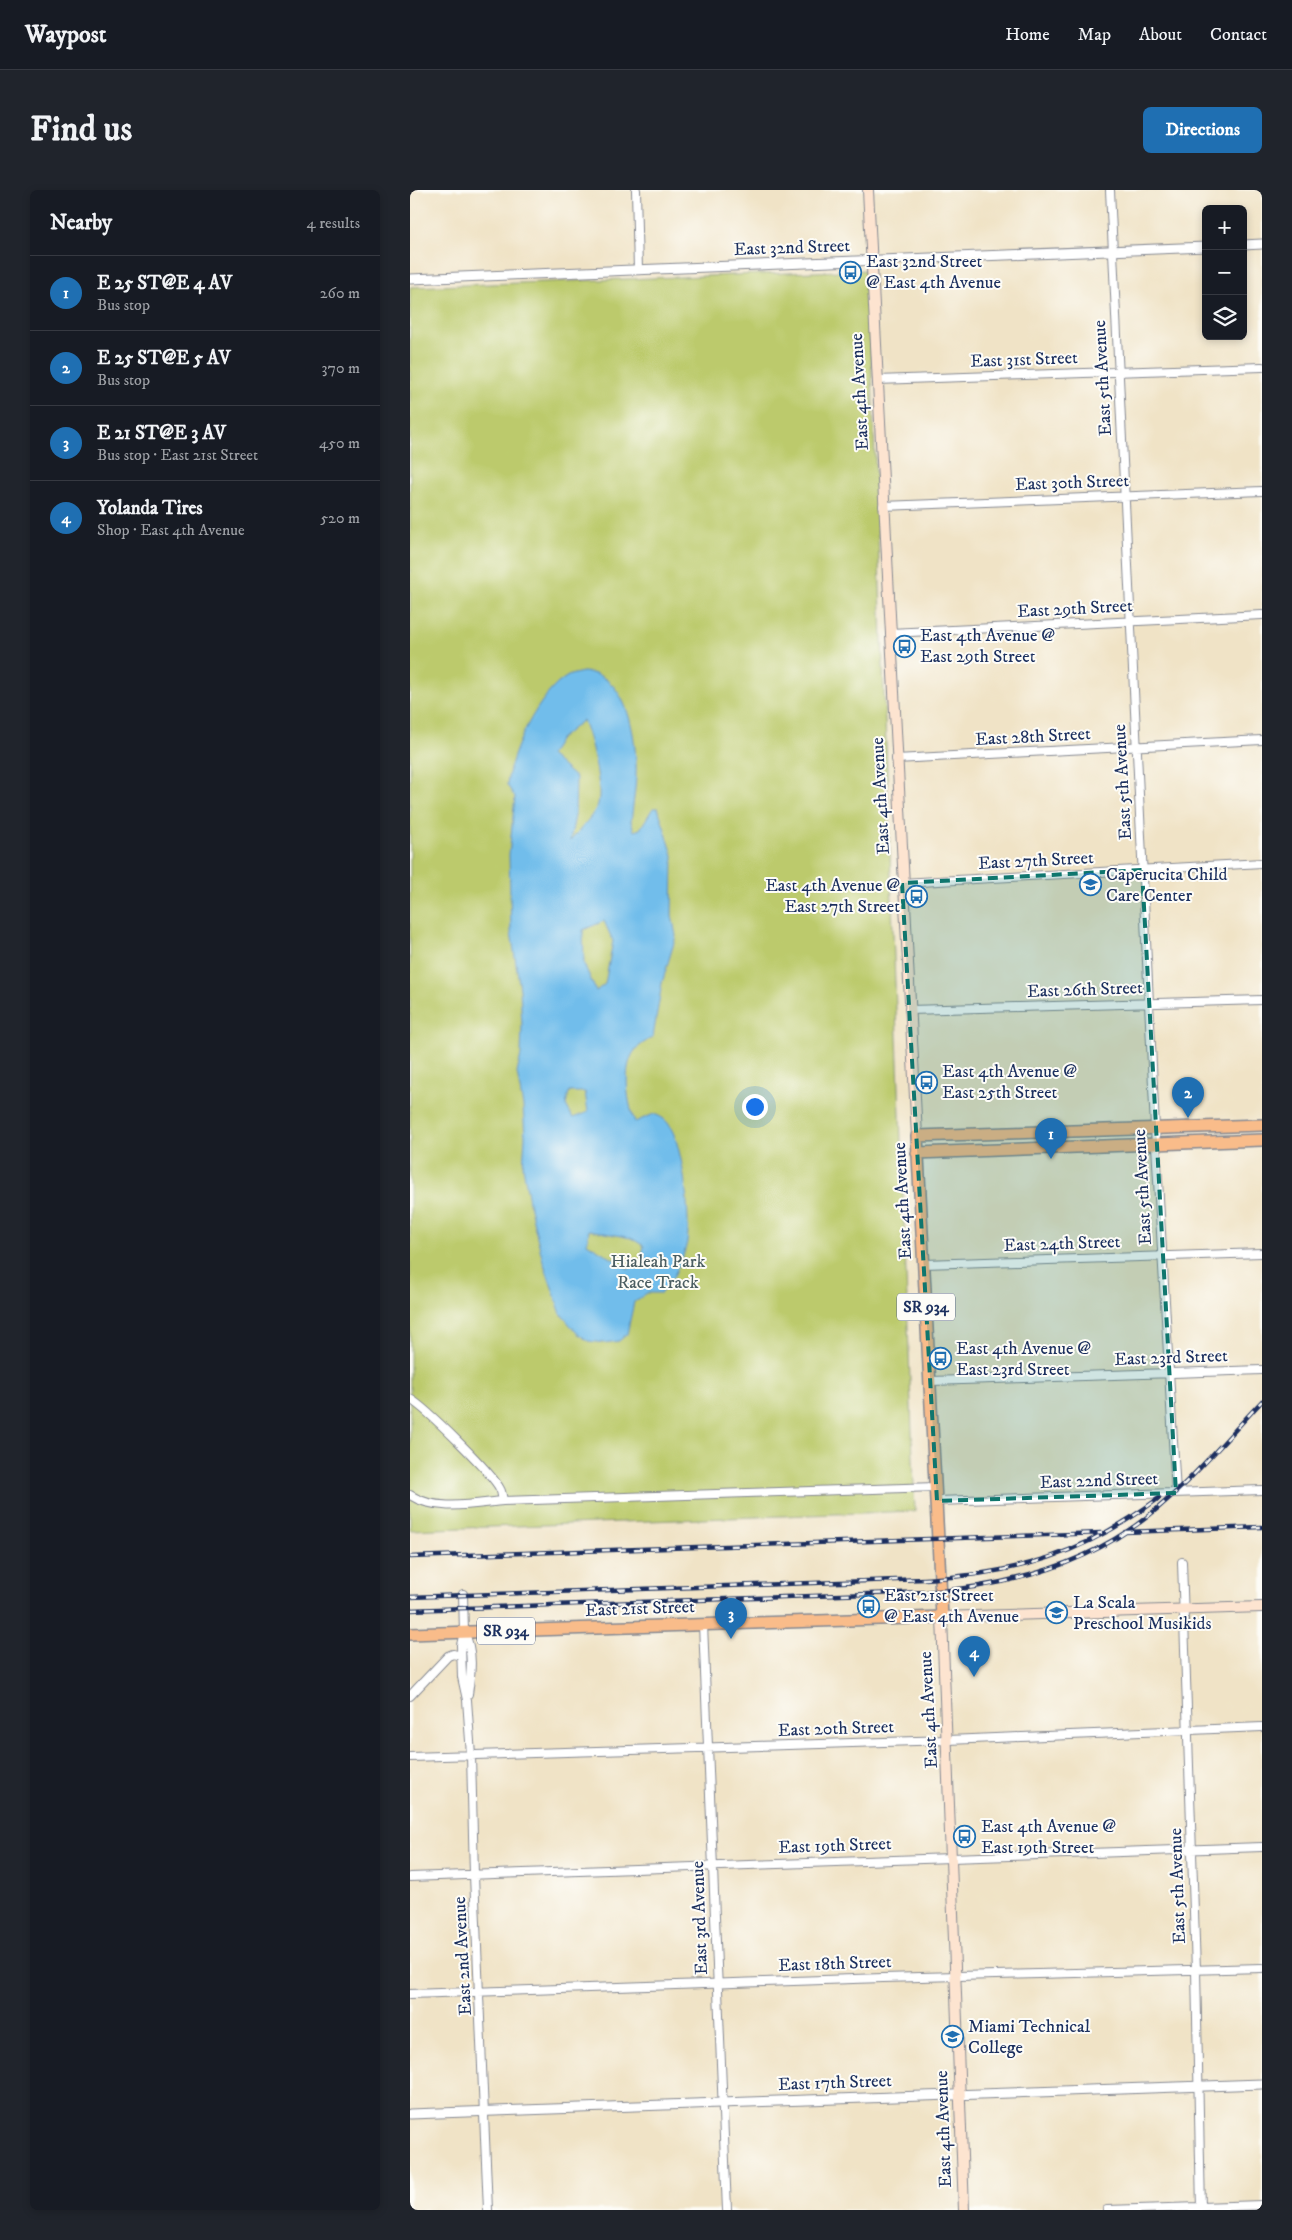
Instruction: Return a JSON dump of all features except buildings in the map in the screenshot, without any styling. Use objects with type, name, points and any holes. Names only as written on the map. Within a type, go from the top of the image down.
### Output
[{"type":"main road","name":"East 4th Avenue","points":[[868,190],[902,883],[937,1502],[948,1740],[964,2210]]},
{"type":"main road","points":[[916,1136],[1262,1125]]},
{"type":"main road","points":[[917,1153],[1262,1140]]},
{"type":"main road","name":"East 21st Street","points":[[410,1634],[1262,1607]]},
{"type":"street","points":[[636,190],[638,270]]},
{"type":"street","name":"East 5th Avenue","points":[[1110,190],[1111,251],[1155,1128],[1176,1493]]},
{"type":"street","points":[[1247,245],[1262,244]]},
{"type":"street","name":"East 32nd Street","points":[[410,279],[1202,247]]},
{"type":"street","name":"East 31st Street","points":[[877,380],[1262,367]]},
{"type":"street","name":"East 30th Street","points":[[883,506],[1262,491]]},
{"type":"street","name":"East 29th Street","points":[[890,632],[1262,616]]},
{"type":"street","name":"East 28th Street","points":[[896,760],[1262,740]]},
{"type":"street","name":"East 27th Street","points":[[902,883],[1262,863]]},
{"type":"street","name":"East 26th Street","points":[[909,1010],[1262,1000]]},
{"type":"street","name":"East 24th Street","points":[[924,1264],[1262,1253]]},
{"type":"street","name":"East 23rd Street","points":[[931,1381],[1262,1370]]},
{"type":"street","points":[[410,1399],[444,1429],[481,1466],[500,1489],[502,1501]]},
{"type":"street","points":[[410,1495],[421,1502],[463,1505],[502,1501],[936,1488]]},
{"type":"street","name":"East 22nd Street","points":[[937,1502],[1262,1490]]},
{"type":"street","name":"East 5th Avenue","points":[[1182,1562],[1200,2086],[1201,2208]]},
{"type":"street","points":[[463,1594],[464,1632]]},
{"type":"street","name":"East 3rd Avenue","points":[[703,1624],[727,2210]]},
{"type":"street","name":"East 2nd Avenue","points":[[464,1632],[461,1656],[462,1677],[467,1700],[471,1755],[488,2210]]},
{"type":"street","name":"East 2nd Avenue","points":[[464,1632],[470,1645],[471,1676],[467,1700]]},
{"type":"street","points":[[410,1696],[448,1656],[454,1654],[461,1656]]},
{"type":"street","name":"East 20th Street","points":[[410,1757],[948,1740],[1262,1727]]},
{"type":"street","name":"East 19th Street","points":[[410,1877],[1262,1847]]},
{"type":"street","name":"East 18th Street","points":[[410,1994],[718,1983],[1262,1968]]},
{"type":"street","name":"East 17th Street","points":[[410,2114],[1262,2084]]},
{"type":"street","points":[[1107,2210],[1262,2205]]},
{"type":"highlighted area","points":[[1142,870],[1176,1493],[937,1501],[902,883]]},
{"type":"green space","name":"Hialeah Park Race Track","points":[[868,270],[915,1511],[410,1530],[410,287]]},
{"type":"water","points":[[583,672],[597,675],[609,682],[618,692],[630,720],[636,763],[631,822],[634,831],[640,829],[653,808],[658,808],[673,855],[672,915],[676,936],[662,983],[653,1037],[638,1047],[632,1055],[629,1062],[627,1079],[630,1107],[635,1122],[654,1114],[664,1119],[671,1128],[679,1151],[688,1217],[687,1242],[670,1282],[661,1293],[647,1293],[634,1302],[627,1334],[619,1341],[604,1343],[588,1341],[576,1332],[561,1314],[543,1261],[530,1208],[523,1166],[525,1137],[523,1106],[517,1073],[521,1055],[520,989],[511,932],[509,855],[515,797],[507,785],[509,772],[528,724],[547,695],[568,676]],"holes":[[[583,720],[592,749],[599,786],[596,808],[570,841],[575,816],[576,778],[550,755],[560,739]],[[604,921],[613,941],[605,984],[596,991],[584,964],[583,930]],[[569,1092],[585,1092],[588,1112],[573,1118],[566,1105]],[[589,1230],[631,1238],[644,1246],[641,1260],[629,1269],[587,1243]]]},
{"type":"railway","points":[[410,1610],[926,1592],[985,1585],[1014,1579],[1070,1561],[1097,1549],[1147,1517],[1193,1476],[1262,1401]]},
{"type":"railway","points":[[410,1597],[925,1579],[990,1572],[1049,1558],[1077,1547],[1104,1534],[1159,1498]]},
{"type":"railway","points":[[1125,1532],[1262,1527]]},
{"type":"railway","points":[[410,1557],[1102,1533]]},
{"type":"place","name":"East 32nd Street @ East 4th Avenue","points":[[850,272]]},
{"type":"place","name":"East 4th Avenue @ East 29th Street","points":[[904,646]]},
{"type":"place","name":"Caperucita Child Care Center","points":[[1090,885]]},
{"type":"place","name":"East 4th Avenue @ East 27th Street","points":[[916,896]]},
{"type":"place","name":"East 4th Avenue @ East 25th Street","points":[[926,1082]]},
{"type":"place","name":"E 25 ST@E 5 AV","points":[[1188,1118]]},
{"type":"place","name":"E 25 ST@E 4 AV","points":[[1051,1159]]},
{"type":"place","name":"East 4th Avenue @ East 23rd Street","points":[[940,1359]]},
{"type":"place","name":"East 21st Street @ East 4th Avenue","points":[[868,1606]]},
{"type":"place","name":"La Scala Preschool Musikids","points":[[1057,1613]]},
{"type":"place","name":"E 21 ST@E 3 AV","points":[[731,1639]]},
{"type":"place","name":"Yolanda Tires","points":[[974,1677]]},
{"type":"place","name":"East 4th Avenue @ East 19th Street","points":[[965,1837]]},
{"type":"place","name":"Miami Technical College","points":[[952,2037]]}]
